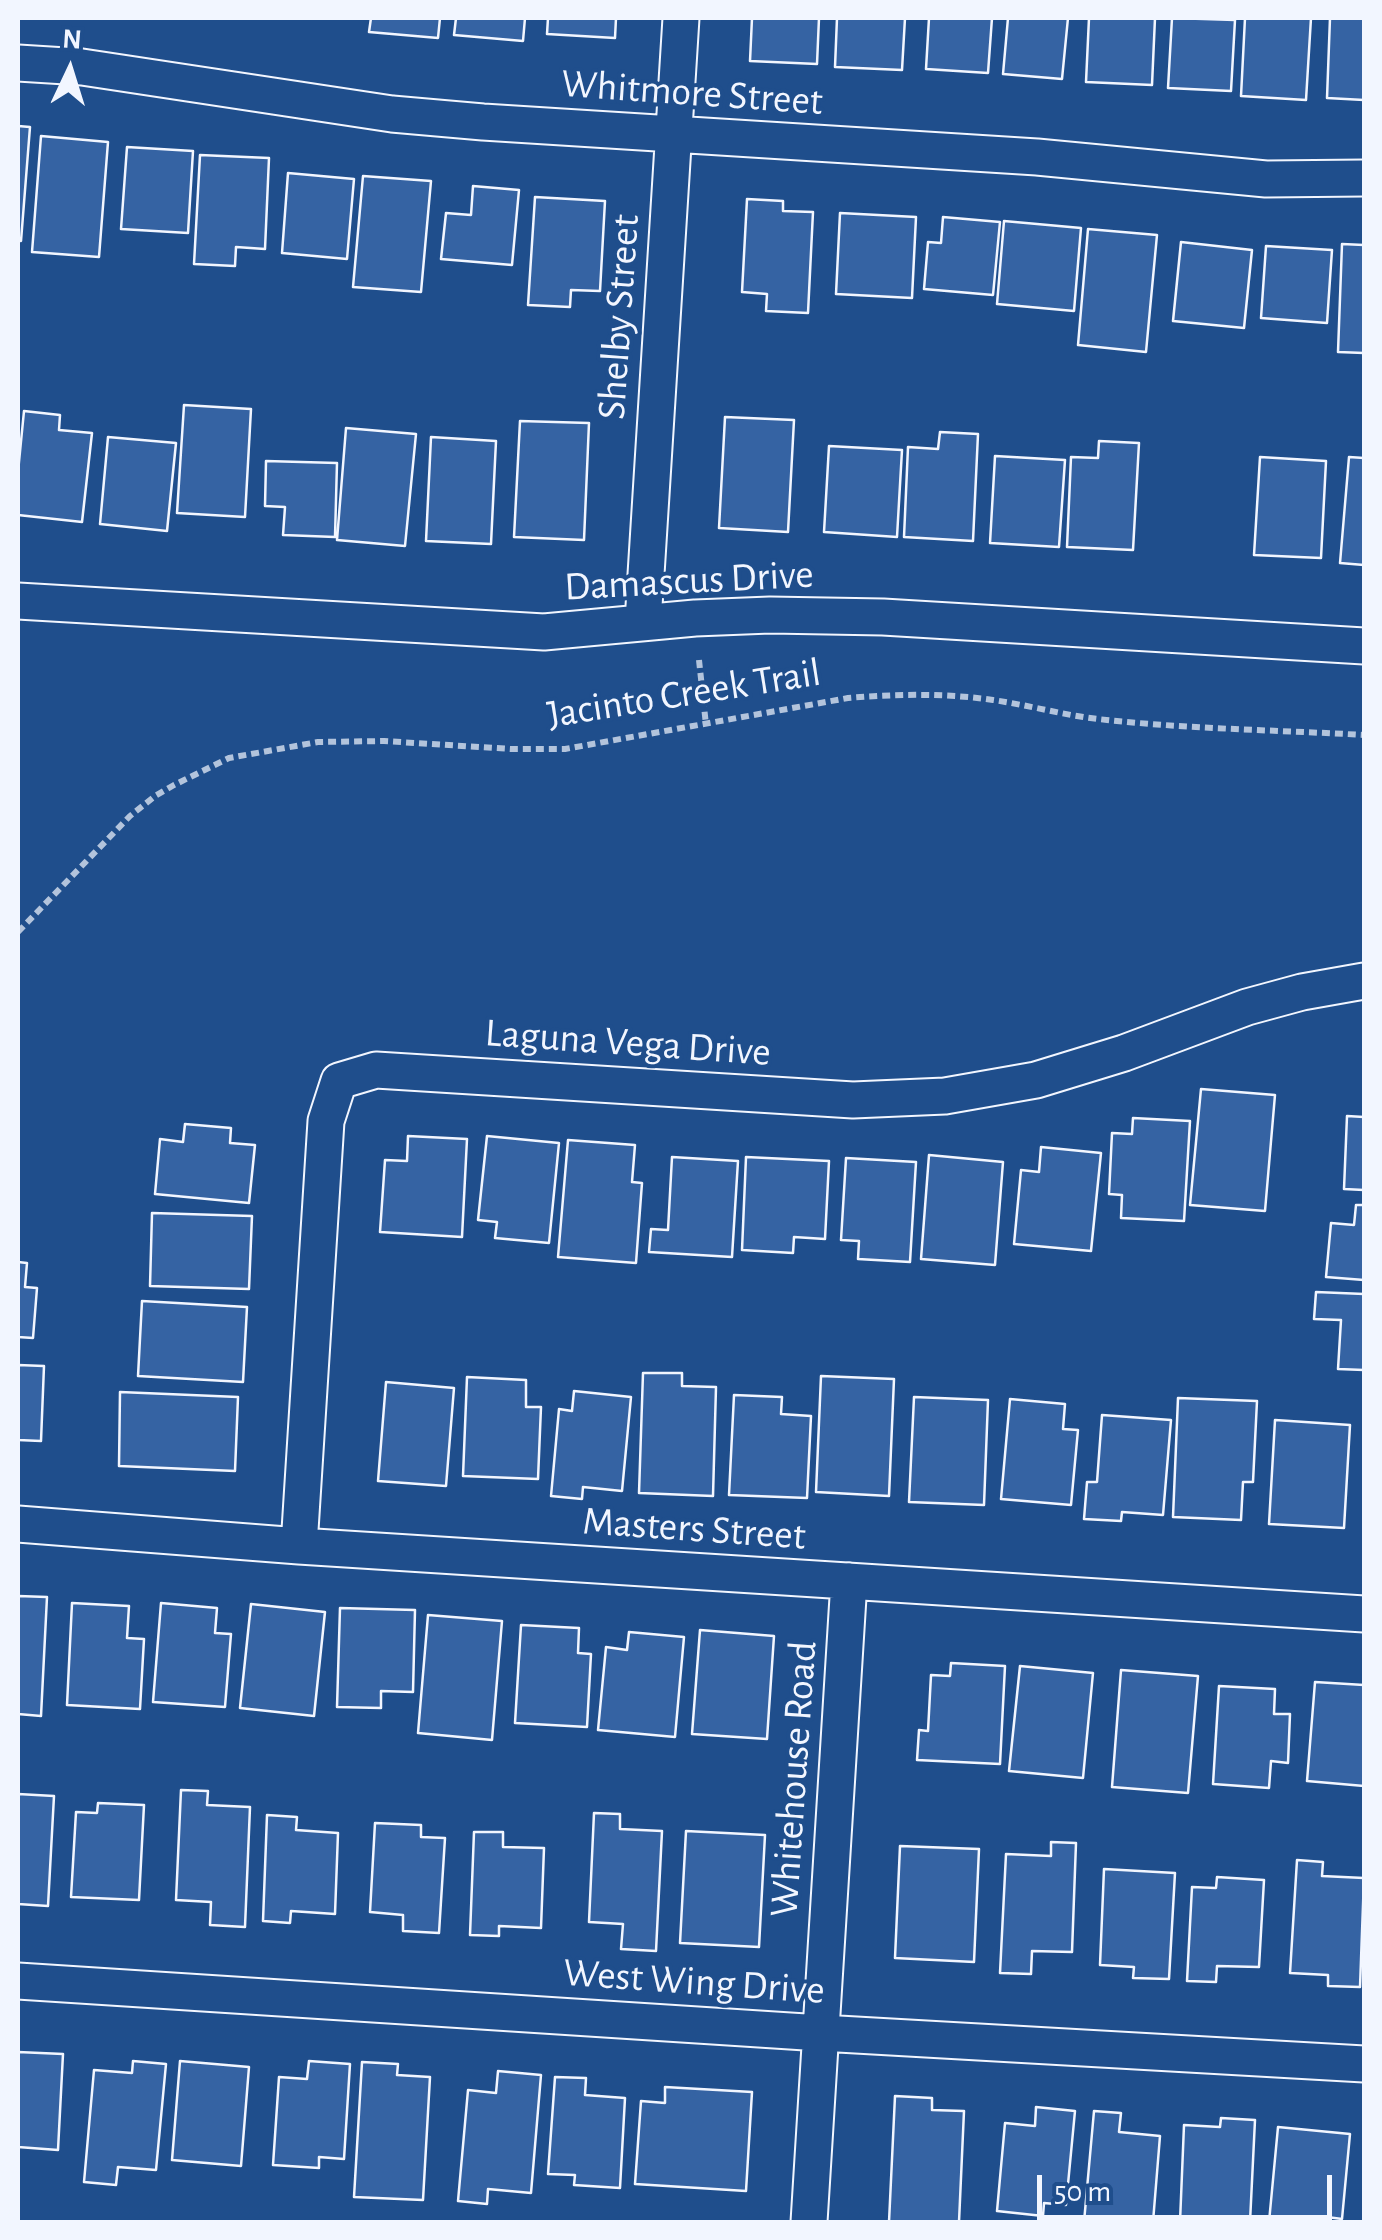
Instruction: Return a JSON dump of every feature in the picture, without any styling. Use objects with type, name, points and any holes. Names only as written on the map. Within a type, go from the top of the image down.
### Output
[{"type":"street","name":"Shelby Street","points":[[643,622],[680,18]]},
{"type":"street","name":"Whitmore Street","points":[[18,62],[82,67],[392,114],[1037,157],[1266,179],[1364,178]]},
{"type":"street","name":"Damascus Drive","points":[[18,602],[544,632],[770,614],[883,617],[1364,646]]},
{"type":"street","name":"Laguna Vega Drive","points":[[299,1546],[326,1122],[340,1081],[376,1070],[853,1100],[945,1096],[1036,1080],[1247,1007],[1364,981]]},
{"type":"street","name":"Masters Street","points":[[18,1524],[299,1546],[1364,1614]]},
{"type":"street","name":"Whitehouse Road","points":[[809,2222],[849,1581]]},
{"type":"street","name":"West Wing Drive","points":[[18,1982],[1364,2064]]},
{"type":"path","points":[[698,660],[706,726]]},
{"type":"path","name":"Jacinto Creek Trail","points":[[18,932],[130,816],[155,796],[230,758],[318,742],[566,749],[848,698],[884,695],[990,700],[1122,722],[1364,735]]},
{"type":"building","points":[[371,18],[440,18],[438,38],[369,32]]},
{"type":"building","points":[[456,18],[525,18],[523,41],[454,35]]},
{"type":"building","points":[[548,18],[616,18],[615,38],[547,34]]},
{"type":"building","points":[[752,18],[819,18],[817,64],[750,61]]},
{"type":"building","points":[[837,18],[905,18],[902,70],[835,67]]},
{"type":"building","points":[[929,18],[992,18],[988,73],[926,69]]},
{"type":"building","points":[[1008,18],[1068,18],[1062,79],[1003,74]]},
{"type":"building","points":[[1089,18],[1155,18],[1152,85],[1086,82]]},
{"type":"building","points":[[1172,18],[1235,20],[1231,91],[1168,88]]},
{"type":"building","points":[[1245,18],[1311,18],[1306,100],[1241,96]]},
{"type":"building","points":[[1330,18],[1364,18],[1364,100],[1327,98]]},
{"type":"building","points":[[18,126],[30,127],[21,241],[18,240]]},
{"type":"building","points":[[41,136],[108,142],[99,257],[32,252]]},
{"type":"building","points":[[127,147],[193,151],[188,233],[121,229]]},
{"type":"building","points":[[200,155],[269,158],[265,249],[236,247],[235,266],[194,264]]},
{"type":"building","points":[[288,173],[354,179],[347,259],[282,253]]},
{"type":"building","points":[[363,176],[431,181],[421,292],[353,287]]},
{"type":"building","points":[[473,186],[519,190],[512,265],[441,259],[446,213],[471,215]]},
{"type":"building","points":[[535,197],[605,201],[600,291],[571,290],[570,307],[528,305]]},
{"type":"building","points":[[747,199],[783,201],[783,211],[813,212],[808,313],[766,311],[767,294],[742,292]]},
{"type":"building","points":[[840,213],[916,217],[912,298],[836,294]]},
{"type":"building","points":[[943,217],[1000,222],[993,295],[924,289],[928,242],[941,243]]},
{"type":"building","points":[[1004,221],[1081,228],[1074,311],[997,304]]},
{"type":"building","points":[[1088,229],[1157,235],[1146,352],[1078,345]]},
{"type":"building","points":[[1181,242],[1252,250],[1244,328],[1173,321]]},
{"type":"building","points":[[1342,244],[1364,245],[1364,353],[1338,352]]},
{"type":"building","points":[[1266,246],[1332,250],[1327,323],[1261,318]]},
{"type":"building","points":[[184,405],[251,409],[245,517],[177,513]]},
{"type":"building","points":[[24,411],[60,415],[59,430],[92,433],[82,522],[18,515]]},
{"type":"building","points":[[725,417],[794,420],[788,532],[719,528]]},
{"type":"building","points":[[520,421],[589,423],[584,540],[514,537]]},
{"type":"building","points":[[346,428],[416,434],[405,546],[337,540]]},
{"type":"building","points":[[940,432],[978,434],[973,541],[904,537],[908,447],[938,449]]},
{"type":"building","points":[[108,437],[176,443],[167,531],[100,524]]},
{"type":"building","points":[[431,437],[496,441],[491,544],[426,541]]},
{"type":"building","points":[[1099,441],[1139,443],[1133,550],[1067,547],[1071,457],[1098,458]]},
{"type":"building","points":[[829,446],[902,450],[897,537],[824,532]]},
{"type":"building","points":[[995,456],[1065,460],[1059,547],[990,543]]},
{"type":"building","points":[[1260,457],[1326,461],[1321,558],[1254,555]]},
{"type":"building","points":[[1349,457],[1364,458],[1364,565],[1340,563]]},
{"type":"building","points":[[266,461],[337,463],[335,537],[283,535],[285,507],[265,506]]},
{"type":"building","points":[[1201,1089],[1275,1095],[1265,1211],[1190,1205]]},
{"type":"building","points":[[1347,1116],[1364,1117],[1364,1190],[1344,1189]]},
{"type":"building","points":[[1133,1118],[1190,1121],[1184,1221],[1121,1218],[1122,1195],[1109,1194],[1112,1133],[1132,1134]]},
{"type":"building","points":[[185,1124],[231,1128],[230,1143],[255,1145],[249,1203],[155,1194],[160,1139],[183,1142]]},
{"type":"building","points":[[408,1136],[467,1139],[462,1237],[380,1232],[385,1160],[407,1161]]},
{"type":"building","points":[[487,1136],[559,1143],[549,1243],[495,1238],[497,1222],[478,1220]]},
{"type":"building","points":[[568,1140],[635,1145],[632,1182],[642,1183],[636,1263],[558,1257]]},
{"type":"building","points":[[1041,1147],[1101,1153],[1091,1251],[1014,1244],[1021,1170],[1039,1172]]},
{"type":"building","points":[[929,1155],[1003,1162],[995,1265],[921,1259]]},
{"type":"building","points":[[672,1157],[738,1161],[732,1257],[649,1252],[651,1229],[668,1230]]},
{"type":"building","points":[[746,1157],[829,1161],[825,1239],[794,1237],[793,1253],[742,1250]]},
{"type":"building","points":[[846,1158],[916,1162],[910,1262],[858,1259],[859,1241],[841,1240]]},
{"type":"building","points":[[1356,1205],[1364,1205],[1364,1280],[1326,1277],[1331,1223],[1354,1225]]},
{"type":"building","points":[[152,1213],[252,1216],[249,1289],[150,1286]]},
{"type":"building","points":[[18,1262],[27,1263],[25,1287],[37,1288],[33,1338],[18,1337]]},
{"type":"building","points":[[1316,1292],[1364,1294],[1364,1370],[1338,1369],[1341,1320],[1314,1319]]},
{"type":"building","points":[[142,1301],[247,1307],[243,1382],[138,1376]]},
{"type":"building","points":[[18,1365],[44,1366],[41,1441],[18,1440]]},
{"type":"building","points":[[643,1373],[682,1373],[682,1386],[716,1387],[713,1496],[639,1493]]},
{"type":"building","points":[[821,1376],[894,1379],[889,1496],[816,1492]]},
{"type":"building","points":[[467,1377],[526,1380],[526,1407],[541,1407],[538,1479],[463,1476]]},
{"type":"building","points":[[386,1382],[454,1388],[446,1486],[378,1481]]},
{"type":"building","points":[[574,1391],[631,1397],[622,1491],[583,1487],[582,1499],[551,1496],[559,1409],[572,1411]]},
{"type":"building","points":[[120,1392],[238,1397],[235,1471],[119,1466]]},
{"type":"building","points":[[734,1395],[782,1397],[781,1414],[811,1416],[807,1498],[729,1495]]},
{"type":"building","points":[[914,1397],[988,1400],[984,1505],[909,1502]]},
{"type":"building","points":[[1178,1398],[1257,1401],[1253,1482],[1243,1482],[1241,1520],[1173,1517]]},
{"type":"building","points":[[1010,1399],[1065,1404],[1063,1429],[1078,1430],[1071,1505],[1001,1499]]},
{"type":"building","points":[[1102,1415],[1171,1420],[1163,1515],[1122,1512],[1121,1521],[1084,1519],[1087,1482],[1097,1482]]},
{"type":"building","points":[[1275,1420],[1350,1425],[1344,1528],[1269,1524]]},
{"type":"building","points":[[18,1596],[47,1597],[41,1716],[18,1714]]},
{"type":"building","points":[[72,1603],[129,1606],[127,1638],[144,1639],[140,1709],[67,1705]]},
{"type":"building","points":[[161,1603],[217,1608],[215,1633],[231,1634],[225,1707],[153,1702]]},
{"type":"building","points":[[251,1604],[325,1612],[314,1716],[240,1708]]},
{"type":"building","points":[[340,1608],[415,1610],[413,1692],[381,1691],[381,1708],[337,1707]]},
{"type":"building","points":[[428,1615],[502,1621],[492,1740],[418,1733]]},
{"type":"building","points":[[521,1625],[579,1628],[578,1653],[591,1654],[587,1727],[515,1723]]},
{"type":"building","points":[[700,1630],[774,1636],[767,1739],[692,1734]]},
{"type":"building","points":[[629,1632],[684,1637],[675,1737],[598,1730],[606,1647],[627,1650]]},
{"type":"building","points":[[951,1663],[1005,1666],[1000,1764],[917,1760],[919,1730],[928,1731],[931,1675],[950,1676]]},
{"type":"building","points":[[1020,1666],[1093,1673],[1083,1778],[1009,1771]]},
{"type":"building","points":[[1121,1670],[1198,1676],[1188,1793],[1112,1787]]},
{"type":"building","points":[[1315,1682],[1364,1685],[1364,1786],[1307,1781]]},
{"type":"building","points":[[1219,1686],[1275,1689],[1274,1714],[1290,1714],[1288,1763],[1271,1761],[1269,1788],[1213,1784]]},
{"type":"building","points":[[181,1790],[208,1791],[207,1805],[250,1807],[245,1927],[210,1925],[211,1902],[176,1900]]},
{"type":"building","points":[[18,1794],[54,1796],[48,1906],[18,1904]]},
{"type":"building","points":[[98,1803],[144,1805],[139,1900],[71,1897],[76,1812],[97,1813]]},
{"type":"building","points":[[594,1813],[620,1814],[620,1829],[662,1831],[656,1951],[621,1949],[623,1924],[589,1922]]},
{"type":"building","points":[[267,1815],[297,1817],[296,1830],[338,1833],[335,1914],[291,1911],[290,1923],[263,1921]]},
{"type":"building","points":[[375,1823],[421,1825],[421,1837],[445,1838],[439,1933],[403,1931],[403,1915],[370,1912]]},
{"type":"building","points":[[686,1831],[765,1835],[759,1947],[680,1943]]},
{"type":"building","points":[[474,1832],[503,1832],[503,1847],[544,1848],[541,1928],[499,1926],[499,1936],[470,1935]]},
{"type":"building","points":[[1051,1842],[1076,1843],[1072,1952],[1032,1951],[1031,1974],[1000,1973],[1006,1854],[1051,1856]]},
{"type":"building","points":[[900,1846],[979,1849],[974,1962],[895,1958]]},
{"type":"building","points":[[1297,1860],[1323,1862],[1322,1876],[1364,1878],[1360,1987],[1328,1986],[1328,1975],[1290,1973]]},
{"type":"building","points":[[1104,1869],[1175,1873],[1169,1979],[1133,1978],[1134,1967],[1100,1965]]},
{"type":"building","points":[[1217,1877],[1264,1880],[1259,1967],[1217,1966],[1216,1982],[1187,1981],[1192,1887],[1216,1888]]},
{"type":"building","points":[[18,2052],[63,2054],[58,2150],[18,2147]]},
{"type":"building","points":[[133,2061],[166,2064],[156,2170],[118,2167],[116,2185],[84,2182],[94,2070],[132,2073]]},
{"type":"building","points":[[180,2061],[249,2067],[241,2166],[172,2160]]},
{"type":"building","points":[[309,2061],[350,2064],[344,2159],[319,2157],[319,2168],[273,2165],[279,2077],[307,2079]]},
{"type":"building","points":[[362,2062],[398,2064],[397,2075],[430,2077],[423,2200],[354,2197]]},
{"type":"building","points":[[498,2071],[541,2075],[531,2193],[488,2189],[487,2204],[458,2201],[468,2090],[496,2093]]},
{"type":"building","points":[[555,2077],[586,2078],[585,2095],[625,2098],[620,2188],[574,2185],[575,2175],[548,2174]]},
{"type":"building","points":[[665,2087],[752,2092],[746,2191],[635,2184],[641,2101],[665,2103]]},
{"type":"building","points":[[895,2096],[932,2098],[932,2110],[964,2111],[959,2222],[889,2222]]},
{"type":"building","points":[[1036,2107],[1075,2111],[1066,2205],[1044,2203],[1043,2216],[997,2211],[1005,2123],[1035,2126]]},
{"type":"building","points":[[1094,2111],[1121,2113],[1119,2132],[1160,2136],[1153,2222],[1084,2222]]},
{"type":"building","points":[[1221,2118],[1255,2120],[1250,2222],[1180,2222],[1184,2125],[1220,2127]]},
{"type":"building","points":[[1278,2127],[1350,2134],[1342,2219],[1269,2222]]}]
